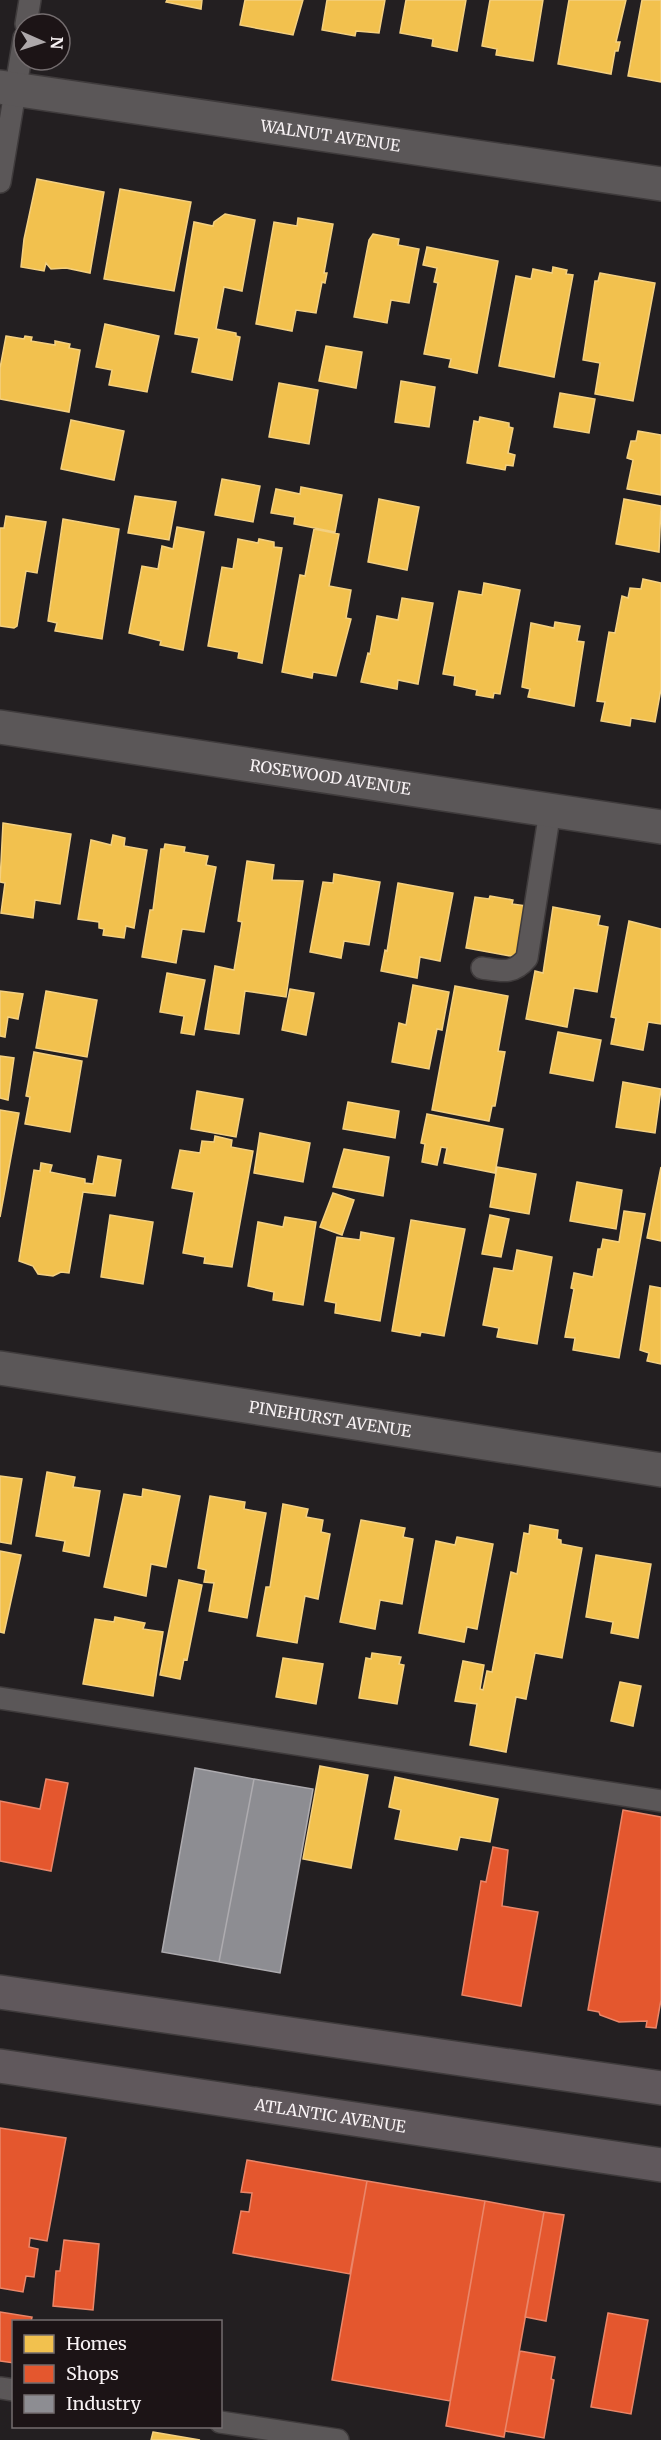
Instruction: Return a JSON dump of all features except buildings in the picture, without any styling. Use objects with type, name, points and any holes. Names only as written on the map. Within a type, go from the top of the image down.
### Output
[{"type":"main road","points":[[0,1992],[661,2088]]},
{"type":"main road","name":"ATLANTIC AVENUE","points":[[0,2066],[661,2165]]},
{"type":"street","name":"WALNUT AVENUE","points":[[8,88],[661,184]]},
{"type":"street","name":"ROSEWOOD AVENUE","points":[[0,727],[661,827]]},
{"type":"street","name":"PINEHURST AVENUE","points":[[0,1368],[661,1470]]},
{"type":"lane","points":[[0,182],[8,88],[13,72]]},
{"type":"lane","points":[[482,968],[510,972],[518,968],[527,958],[550,811]]},
{"type":"lane","points":[[0,1698],[661,1801]]},
{"type":"lane","points":[[222,2422],[338,2440]]}]
